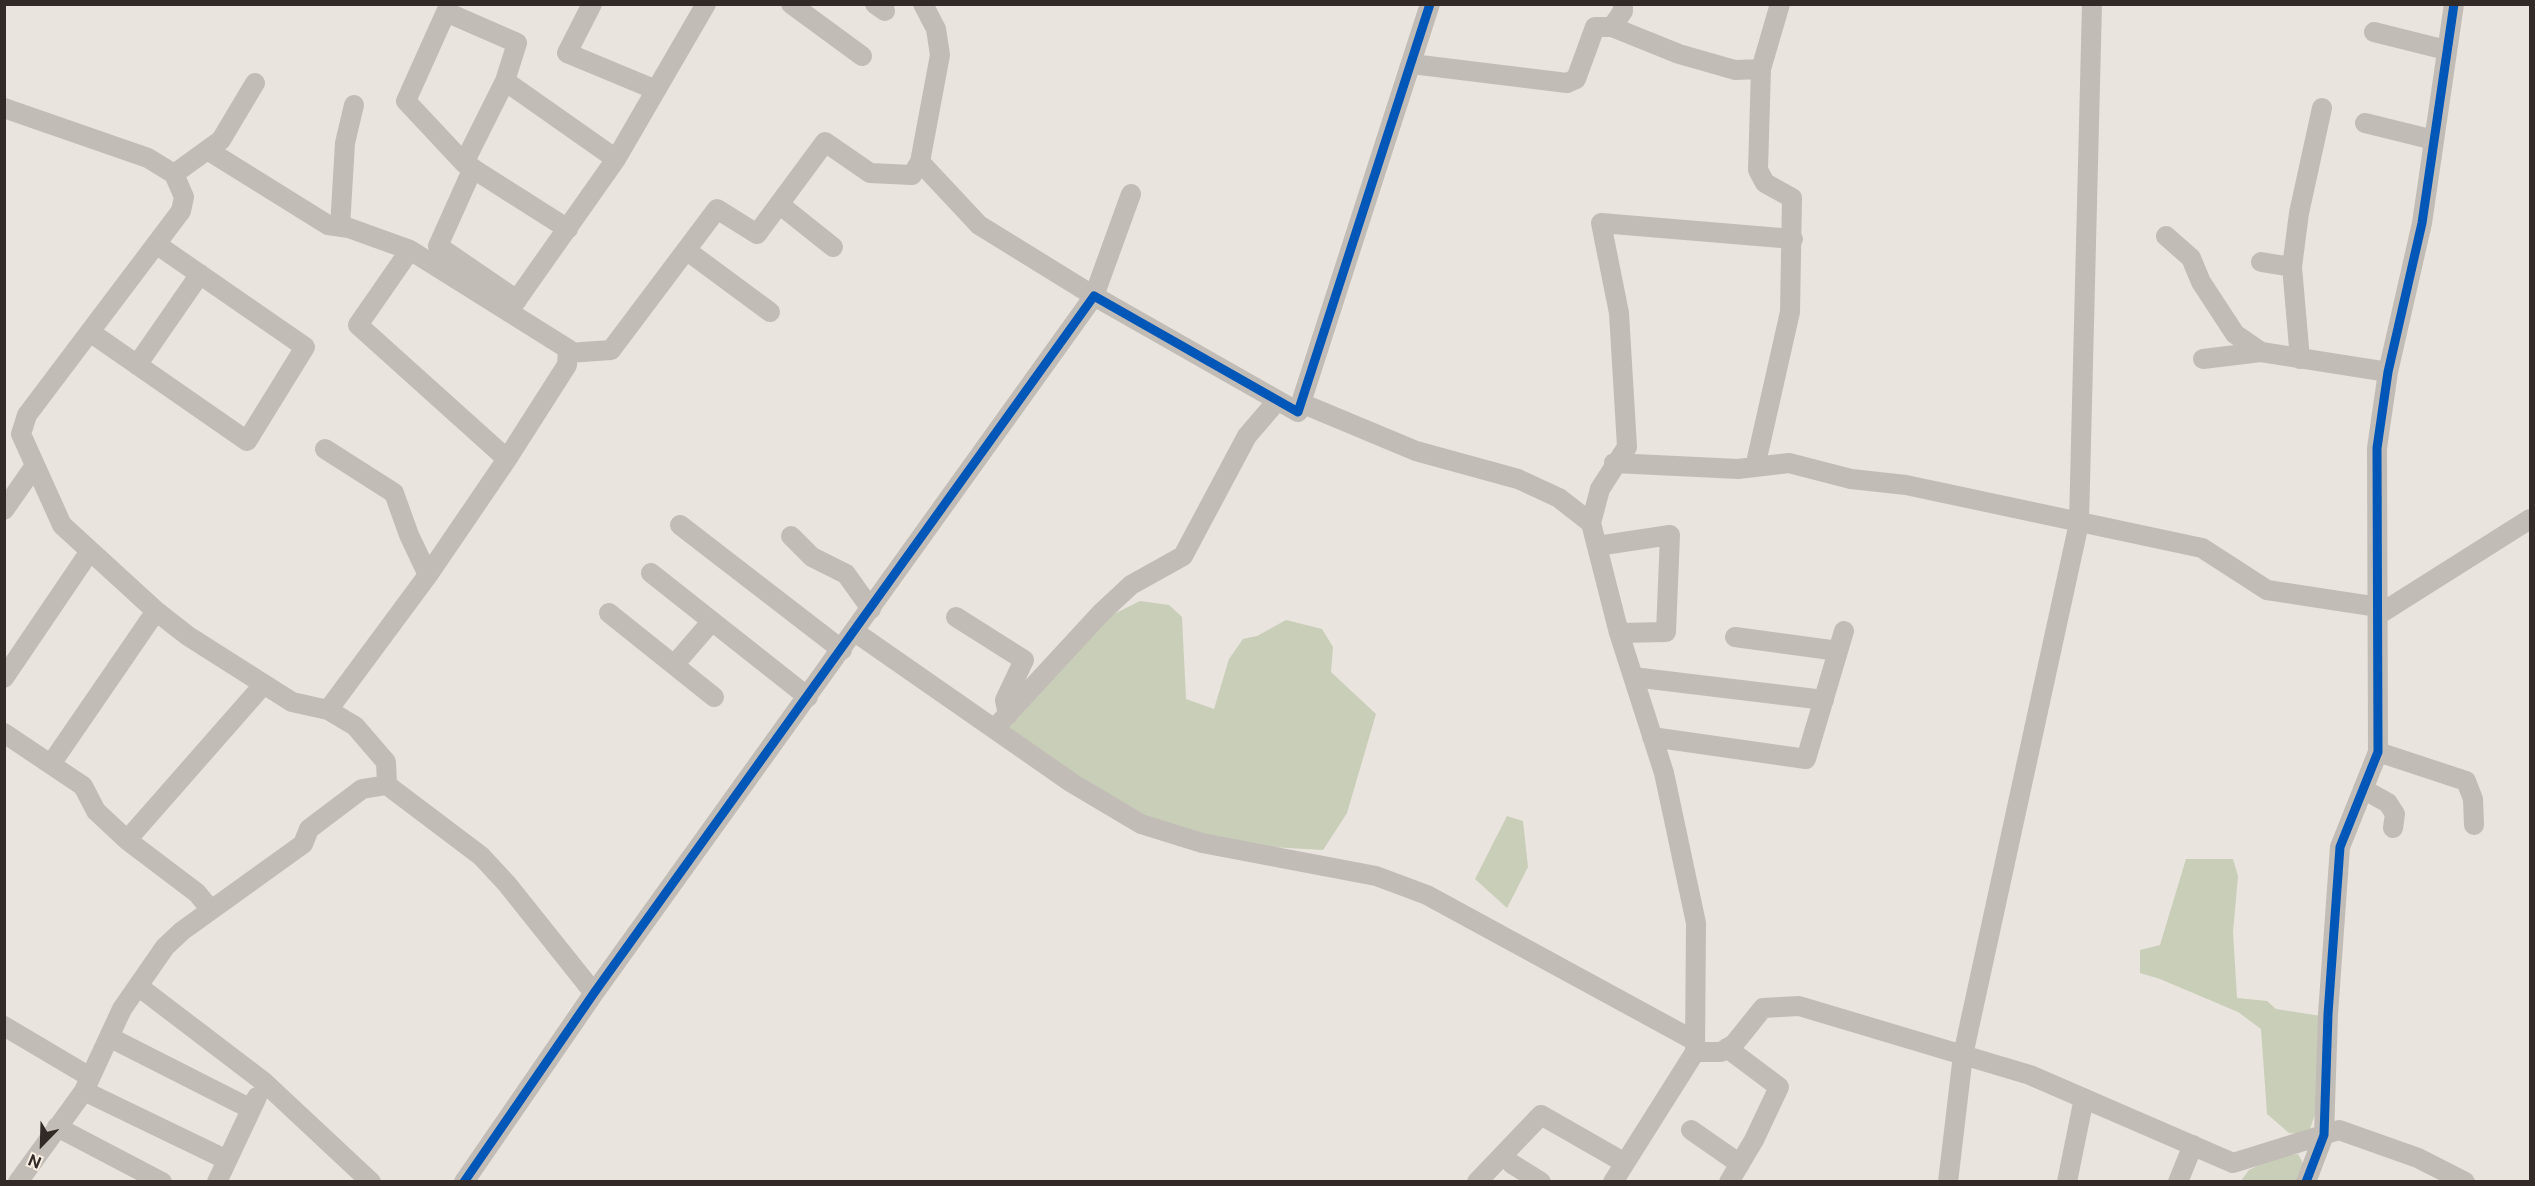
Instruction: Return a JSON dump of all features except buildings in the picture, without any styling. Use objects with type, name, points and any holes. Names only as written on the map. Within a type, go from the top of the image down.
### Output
[{"type":"street","points":[[592,4],[567,53],[656,90]]},
{"type":"street","points":[[513,306],[616,159],[706,4]]},
{"type":"street","points":[[568,353],[611,350],[717,209],[757,234],[825,142],[870,173],[912,175],[920,162],[940,55],[936,29],[923,4]]},
{"type":"street","points":[[920,162],[979,225],[1094,296],[1298,412],[1431,4]]},
{"type":"street","points":[[1612,27],[1623,11],[1623,4]]},
{"type":"street","points":[[1755,467],[1790,312],[1792,198],[1765,183],[1758,170],[1761,69],[1780,4]]},
{"type":"street","points":[[1948,1182],[1963,1055],[2079,522],[2092,4]]},
{"type":"street","points":[[2306,1182],[2324,1135],[2328,1014],[2340,847],[2378,752],[2377,448],[2388,372],[2422,223],[2454,4]]},
{"type":"street","points":[[803,8],[862,56]]},
{"type":"street","points":[[328,710],[428,575],[507,459],[567,365],[568,349],[438,246],[468,166],[505,81],[518,43],[446,12],[406,101],[468,166],[568,229]]},
{"type":"street","points":[[1412,64],[1567,83],[1576,79],[1595,27],[1612,27],[1679,54],[1735,70],[1761,69]]},
{"type":"street","points":[[2374,32],[2446,50]]},
{"type":"street","points":[[505,81],[616,159]]},
{"type":"street","points":[[174,174],[209,151],[220,140],[255,83]]},
{"type":"street","points":[[340,227],[345,143],[354,105]]},
{"type":"street","points":[[4,108],[148,158],[174,174],[184,197],[181,211],[27,415],[21,434],[62,525],[156,611],[188,636],[292,702],[328,710],[355,726],[386,762],[387,785]]},
{"type":"street","points":[[2300,359],[2292,267],[2299,213],[2322,108]]},
{"type":"street","points":[[2365,123],[2434,140]]},
{"type":"street","points":[[209,151],[328,225],[410,250],[513,306]]},
{"type":"street","points":[[464,1182],[594,993],[808,698],[1094,296],[1131,194]]},
{"type":"street","points":[[779,204],[833,247]]},
{"type":"street","points":[[1613,1182],[1695,1046],[1696,923],[1664,773],[1619,633],[1592,523],[1600,489],[1614,463],[1627,447],[1619,313],[1601,223],[1793,239]]},
{"type":"street","points":[[2166,236],[2191,258],[2201,282],[2235,334],[2261,352]]},
{"type":"street","points":[[90,332],[247,441],[304,347],[156,244]]},
{"type":"street","points":[[410,250],[357,325],[507,459]]},
{"type":"street","points":[[686,250],[770,312]]},
{"type":"street","points":[[2261,262],[2292,267]]},
{"type":"street","points":[[137,365],[200,274]]},
{"type":"street","points":[[2203,359],[2261,352],[2388,372]]},
{"type":"street","points":[[994,729],[1101,613],[1131,585],[1183,556],[1247,436],[1277,401]]},
{"type":"street","points":[[1301,403],[1416,451],[1518,479],[1559,498],[1592,523]]},
{"type":"street","points":[[325,449],[394,493],[409,535],[428,575]]},
{"type":"street","points":[[1614,463],[1738,469],[1790,463],[1851,479],[1906,485],[2202,548],[2267,590],[2378,611],[2530,519]]},
{"type":"street","points":[[4,510],[34,466]]},
{"type":"street","points":[[680,525],[842,650]]},
{"type":"street","points":[[1597,546],[1670,535],[1666,632],[1619,633]]},
{"type":"street","points":[[790,536],[812,557],[846,574],[871,609]]},
{"type":"street","points":[[4,678],[90,551]]},
{"type":"street","points":[[651,573],[808,698]]},
{"type":"street","points":[[51,764],[156,611]]},
{"type":"street","points":[[609,613],[714,697]]},
{"type":"street","points":[[956,616],[1024,660],[1005,700],[1008,715]]},
{"type":"street","points":[[674,665],[712,621]]},
{"type":"street","points":[[1652,737],[1806,759],[1844,631]]},
{"type":"street","points":[[855,632],[1072,783],[1141,824],[1202,843],[1376,876],[1427,895],[1695,1046],[1721,1052],[1734,1044],[1763,1008],[1799,1006],[2030,1075],[2233,1163],[2339,1130],[2418,1158],[2464,1182]]},
{"type":"street","points":[[1734,637],[1838,651]]},
{"type":"street","points":[[1633,677],[1824,700]]},
{"type":"street","points":[[126,840],[264,684]]},
{"type":"street","points":[[4,733],[83,786],[96,811],[126,840],[197,893],[211,910]]},
{"type":"street","points":[[2378,752],[2466,782],[2473,799],[2474,825]]},
{"type":"street","points":[[18,1182],[87,1084],[122,1009],[165,946],[303,844],[309,829],[362,789],[387,785],[481,856],[507,884],[594,993]]},
{"type":"street","points":[[2363,789],[2388,803],[2395,814],[2393,828]]},
{"type":"street","points":[[138,986],[264,1082],[371,1182]]},
{"type":"street","points":[[4,1026],[87,1084],[227,1160]]},
{"type":"street","points":[[108,1037],[251,1109]]},
{"type":"street","points":[[1727,1048],[1779,1087],[1729,1182]]},
{"type":"street","points":[[217,1182],[264,1082]]},
{"type":"street","points":[[2067,1182],[2084,1098]]},
{"type":"street","points":[[1477,1182],[1541,1115],[1625,1163]]},
{"type":"street","points":[[57,1127],[162,1182]]},
{"type":"street","points":[[1691,1130],[1740,1164]]},
{"type":"street","points":[[2178,1182],[2193,1145]]},
{"type":"street","points":[[1512,1164],[1542,1182]]},
{"type":"green space","points":[[1140,601],[1169,605],[1182,617],[1186,699],[1214,709],[1229,659],[1243,639],[1257,636],[1286,620],[1322,629],[1333,647],[1331,672],[1376,714],[1347,813],[1323,850],[1271,847],[1201,837],[1139,815],[1072,774],[1007,726],[1112,615]]},
{"type":"green space","points":[[1507,816],[1523,821],[1528,867],[1507,908],[1475,879]]},
{"type":"green space","points":[[2186,859],[2233,859],[2238,876],[2233,932],[2237,998],[2267,1001],[2276,1009],[2321,1016],[2317,1108],[2308,1135],[2289,1133],[2267,1114],[2261,1029],[2238,1012],[2160,979],[2140,973],[2140,950],[2160,945]]},
{"type":"green space","points":[[2298,1154],[2306,1168],[2304,1181],[2240,1182],[2249,1170],[2273,1158]]},
{"type":"cycle path","points":[[464,1182],[594,993],[1094,296],[1298,412],[1430,4]]},
{"type":"cycle path","points":[[2306,1182],[2324,1135],[2328,1014],[2340,847],[2378,752],[2377,448],[2388,372],[2422,223],[2454,4]]}]
